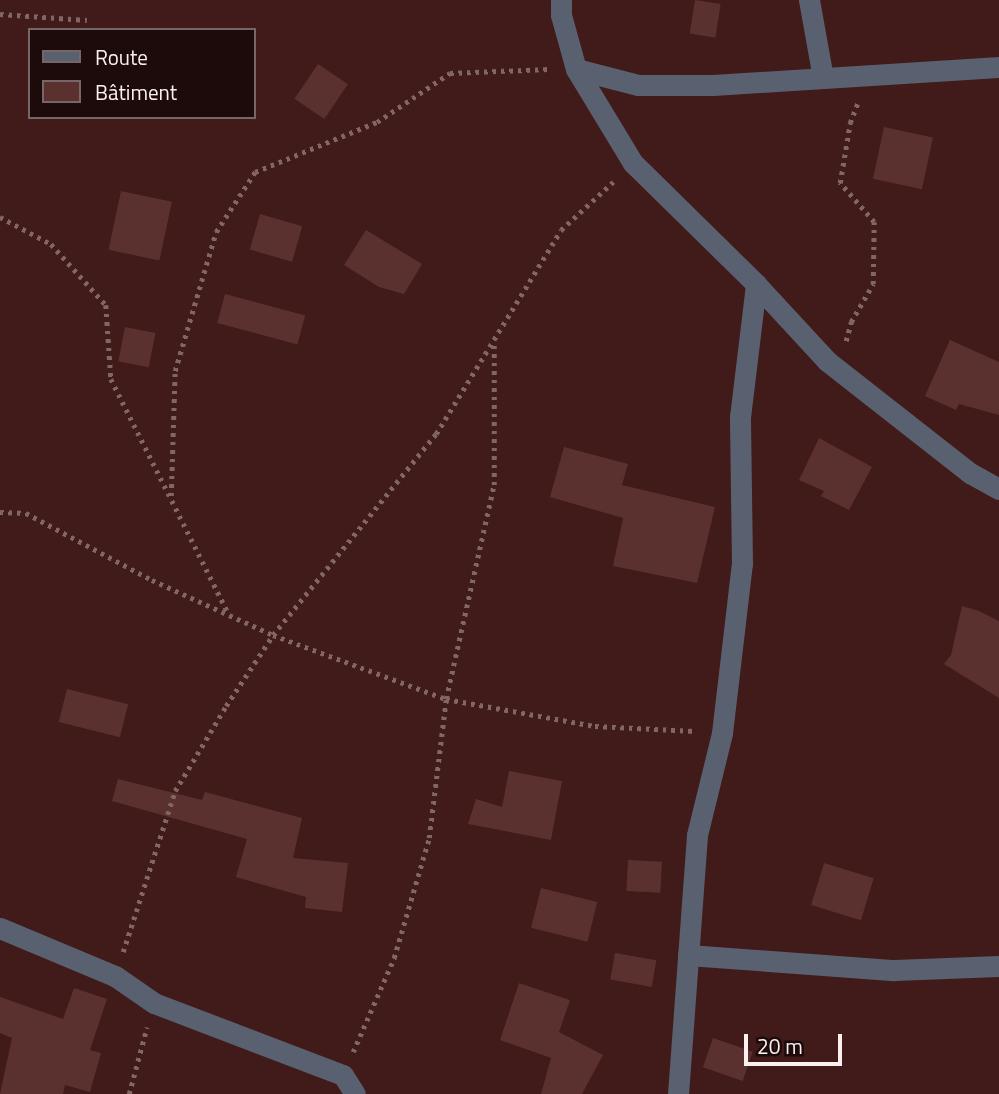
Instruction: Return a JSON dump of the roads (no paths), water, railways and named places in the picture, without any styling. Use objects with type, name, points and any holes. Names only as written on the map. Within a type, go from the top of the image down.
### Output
[{"type":"street","points":[[561,0],[561,15],[576,69],[633,163],[756,284],[827,361],[970,473],[999,489]]},
{"type":"street","points":[[809,0],[823,78]]},
{"type":"street","points":[[576,69],[638,85],[823,78],[999,67]]},
{"type":"street","points":[[678,1094],[697,835],[722,733],[742,564],[740,417],[756,284]]},
{"type":"street","points":[[0,928],[115,976],[154,1003],[343,1075],[355,1094]]},
{"type":"street","points":[[688,955],[894,970],[999,966]]}]
